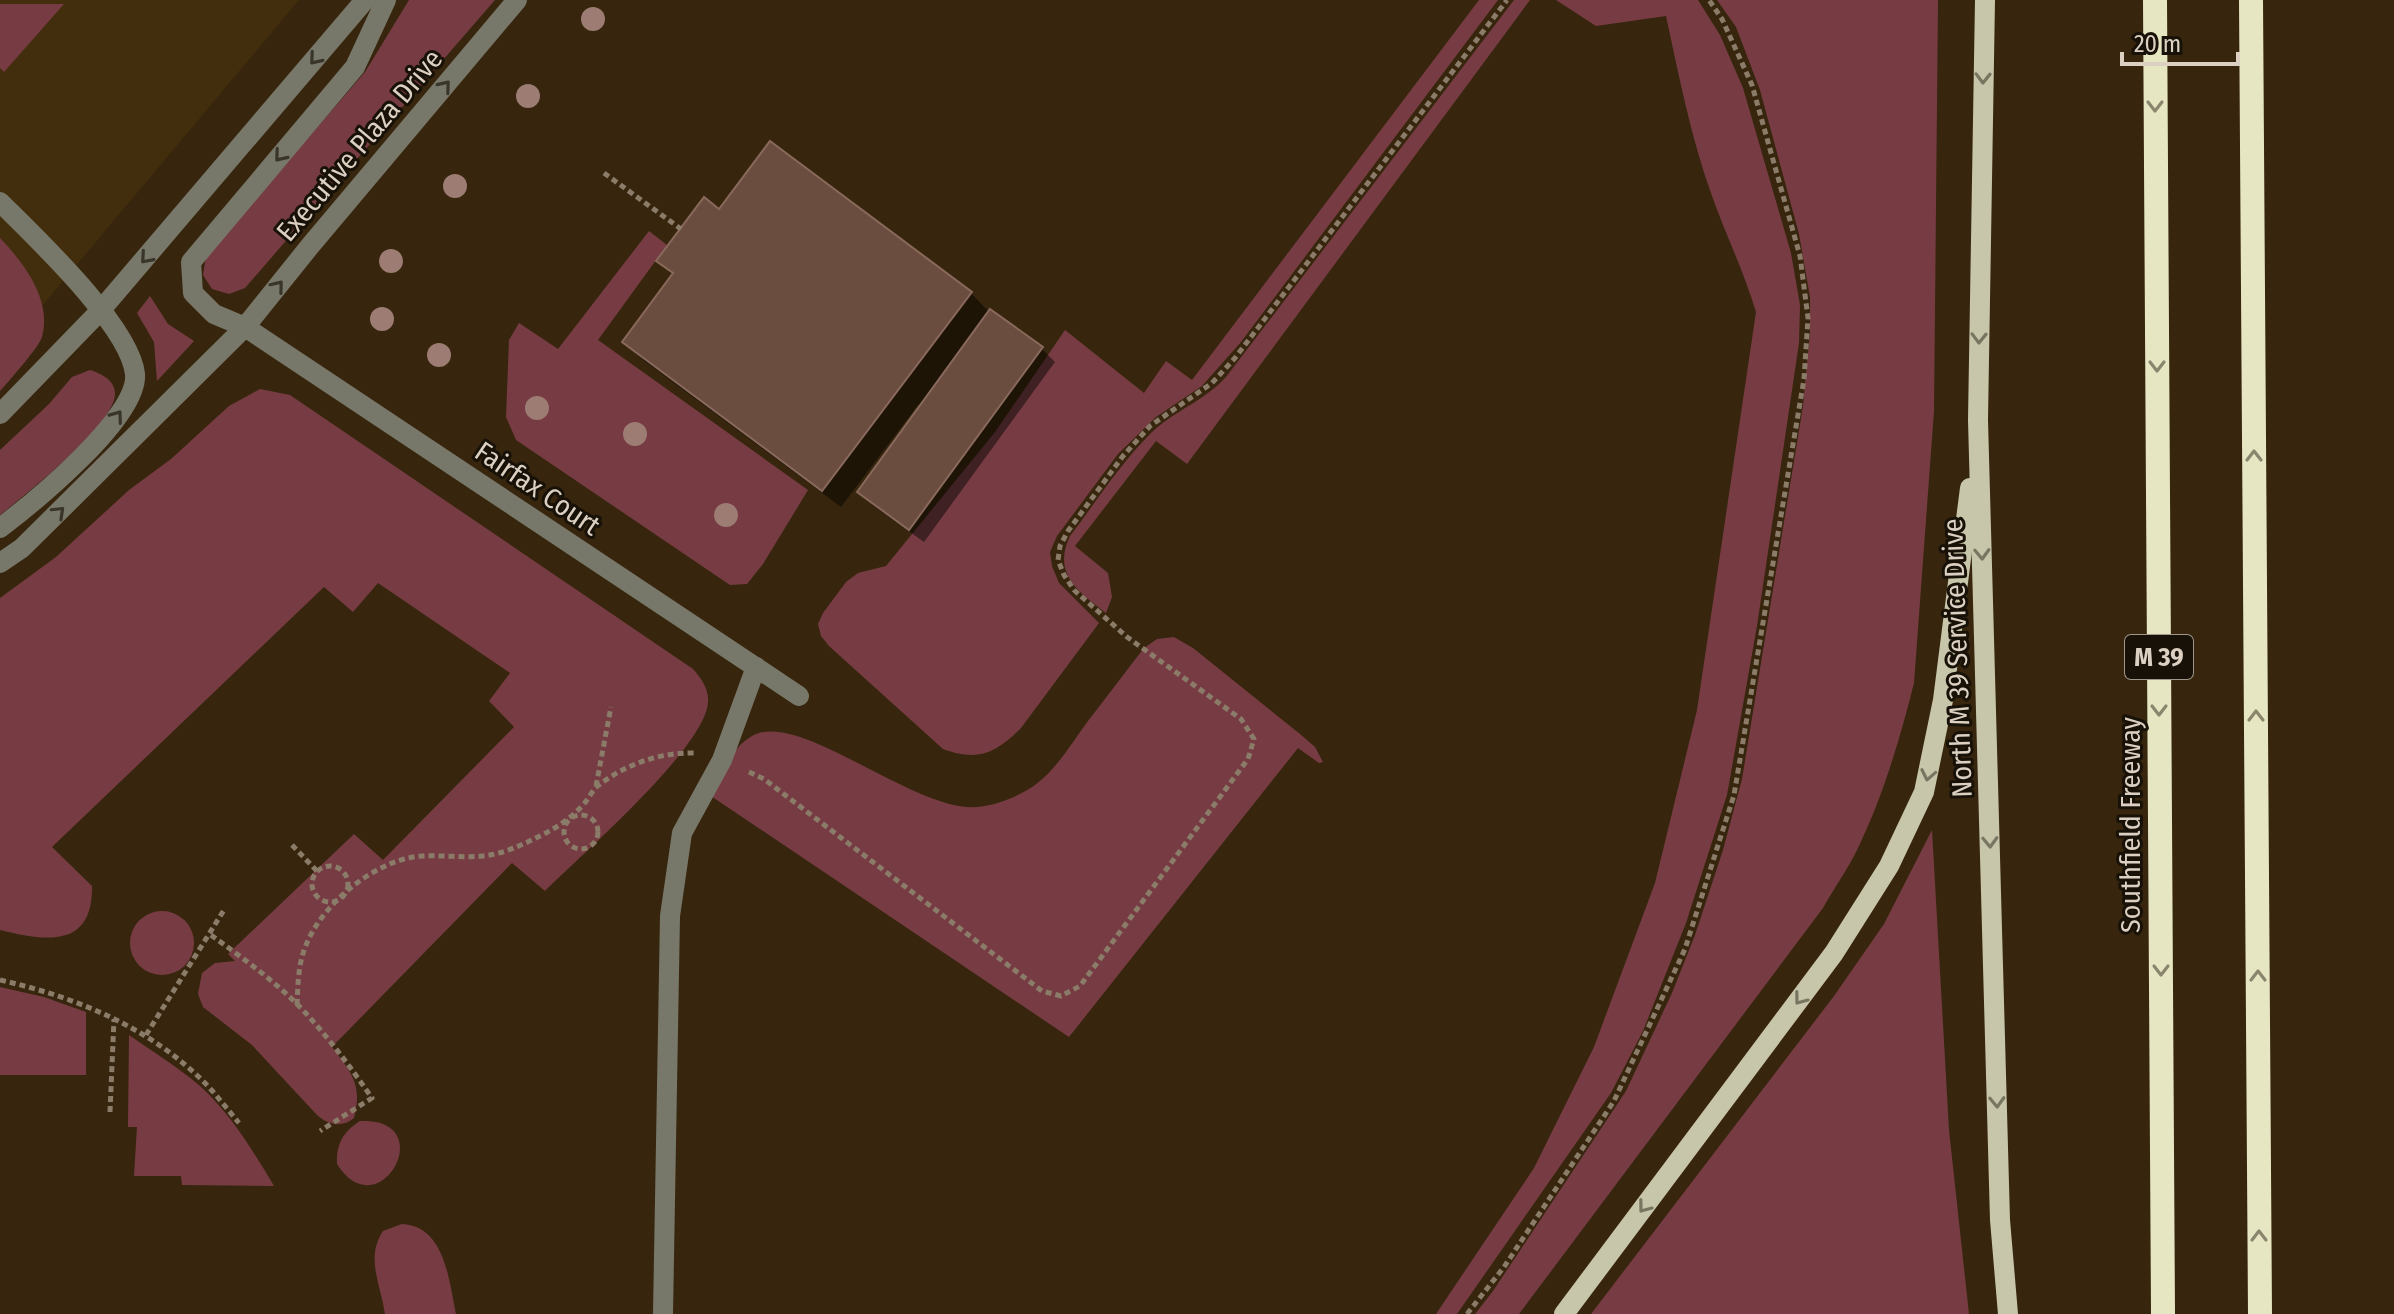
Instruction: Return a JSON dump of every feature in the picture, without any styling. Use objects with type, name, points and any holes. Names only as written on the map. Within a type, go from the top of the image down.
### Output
[{"type":"highway","name":"Southfield Freeway","points":[[2155,0],[2163,1314]]},
{"type":"highway","points":[[2251,0],[2260,1314]]},
{"type":"main road","name":"North M 39 Service Drive","points":[[1985,0],[1978,420],[2000,1220],[2008,1314]]},
{"type":"main road","points":[[1564,1314],[1834,953],[1889,866],[1924,792],[1943,700],[1978,420]]},
{"type":"street","points":[[0,414],[100,311],[365,0]]},
{"type":"street","name":"Executive Plaza Drive","points":[[245,327],[214,314],[193,293],[191,262],[355,67],[386,0]]},
{"type":"street","name":"Executive Plaza Drive","points":[[0,563],[32,538],[245,327],[517,0]]},
{"type":"street","points":[[0,202],[65,267],[100,311],[129,356],[135,375],[132,394],[113,422],[82,457],[28,507],[0,528]]},
{"type":"street","name":"Fairfax Court","points":[[245,327],[799,696]]},
{"type":"street","points":[[663,1314],[670,916],[682,833],[722,760],[756,667]]},
{"type":"path","points":[[297,1005],[298,975],[306,945],[322,915],[363,877],[389,863],[420,856],[485,856],[514,848],[569,820],[584,815],[594,821],[598,830],[593,845],[583,850],[571,846],[564,837],[569,820],[596,786],[652,757],[678,752],[706,754],[764,779],[1042,991],[1061,996],[1080,986],[1248,759],[1254,739],[1241,719],[1127,637],[1074,590],[1058,560],[1060,546],[1123,456],[1150,426],[1212,383],[1235,358],[1507,0]]},
{"type":"path","points":[[1467,1314],[1504,1267],[1614,1101],[1685,949],[1734,795],[1804,379],[1808,318],[1800,256],[1752,85],[1722,19],[1709,0]]},
{"type":"path","points":[[604,173],[681,229]]},
{"type":"path","points":[[596,786],[611,707]]},
{"type":"path","points":[[292,845],[317,871]]},
{"type":"path","points":[[329,866],[341,870],[348,887],[343,898],[332,902],[317,897],[312,887],[317,871],[329,866]]},
{"type":"path","points":[[146,1035],[224,910]]},
{"type":"path","points":[[211,935],[297,1005],[340,1052],[372,1098],[320,1131]]},
{"type":"path","points":[[0,980],[49,991],[146,1035],[202,1080],[239,1123]]},
{"type":"path","points":[[110,1112],[114,1019]]},
{"type":"shaded area","points":[[0,0],[299,0],[0,356]]},
{"type":"shaded area","points":[[409,0],[495,0],[245,288],[229,294],[212,289],[203,275],[206,256],[365,72]]},
{"type":"shaded area","points":[[1479,0],[1498,0],[1241,342],[1202,386],[1156,417],[1118,454],[1057,536],[1050,552],[1059,583],[1099,623],[1021,728],[1003,744],[976,755],[943,749],[829,646],[821,636],[818,624],[823,613],[846,582],[858,573],[886,566],[995,432],[1065,330],[1144,393],[1166,361],[1192,380]]},
{"type":"shaded area","points":[[1514,0],[1530,0],[1187,464],[1156,441],[1075,546],[1108,573],[1112,597],[1106,613],[1078,589],[1066,571],[1065,549],[1070,536],[1151,433],[1226,377]]},
{"type":"shaded area","points":[[1556,0],[1698,0],[1720,35],[1743,88],[1791,253],[1800,305],[1799,343],[1757,626],[1727,795],[1686,923],[1643,1031],[1611,1093],[1457,1314],[1436,1314],[1534,1168],[1594,1047],[1655,883],[1697,710],[1756,312],[1698,152],[1666,16],[1596,26]]},
{"type":"shaded area","points":[[1717,0],[1938,0],[1934,411],[1914,683],[1897,746],[1867,828],[1823,908],[1519,1314],[1475,1314],[1626,1091],[1672,993],[1695,935],[1742,779],[1803,406],[1810,297],[1799,234],[1760,90],[1736,27]]},
{"type":"shaded area","points":[[0,4],[64,4],[4,72],[0,68]]},
{"type":"shaded area","points":[[649,231],[667,245],[598,340],[808,490],[763,564],[747,584],[730,585],[516,440],[506,417],[509,340],[519,323],[558,349]]},
{"type":"shaded area","points":[[0,238],[34,283],[43,309],[44,323],[40,342],[0,391]]},
{"type":"shaded area","points":[[150,296],[168,324],[194,341],[157,381],[154,342],[137,313]]},
{"type":"shaded area","points":[[90,370],[113,385],[115,394],[111,407],[101,423],[67,458],[0,515],[0,450],[49,404],[72,377]]},
{"type":"shaded area","points":[[260,389],[290,395],[693,669],[704,684],[708,697],[702,722],[687,746],[639,800],[545,891],[512,863],[332,1047],[350,1072],[357,1096],[354,1118],[340,1124],[330,1123],[317,1115],[252,1045],[203,1007],[198,994],[202,973],[215,963],[235,961],[228,954],[354,834],[383,860],[514,727],[489,701],[510,673],[378,583],[353,612],[324,587],[52,847],[92,886],[90,906],[84,921],[75,931],[49,938],[0,930],[0,598],[56,557],[129,490],[171,459],[229,406]]},
{"type":"shaded area","points":[[1174,637],[1193,648],[1300,734],[1315,747],[1323,762],[1319,763],[1298,748],[1069,1037],[708,794],[738,747],[752,736],[773,732],[828,748],[923,795],[952,805],[978,807],[1005,801],[1029,789],[1054,767],[1144,648],[1157,639]]},
{"type":"shaded area","points":[[1932,830],[1949,1130],[1969,1314],[1591,1314],[1834,996],[1884,924]]},
{"type":"shaded area","points":[[162,911],[185,920],[194,943],[185,966],[162,975],[139,966],[130,943],[139,920]]},
{"type":"shaded area","points":[[0,987],[44,997],[86,1012],[86,1075],[0,1075]]},
{"type":"shaded area","points":[[129,1035],[183,1072],[211,1097],[241,1133],[274,1186],[182,1185],[181,1176],[134,1176],[137,1127],[128,1127]]},
{"type":"shaded area","points":[[360,1121],[384,1124],[397,1135],[400,1151],[395,1166],[384,1179],[370,1185],[353,1181],[337,1164],[342,1139]]},
{"type":"shaded area","points":[[402,1224],[428,1234],[436,1245],[447,1272],[456,1314],[385,1314],[375,1251],[383,1231]]},
{"type":"building","points":[[770,141],[972,292],[822,491],[622,342],[673,273],[656,261],[704,197],[719,209]]},
{"type":"building","points":[[990,309],[1043,347],[909,530],[857,492]]}]
